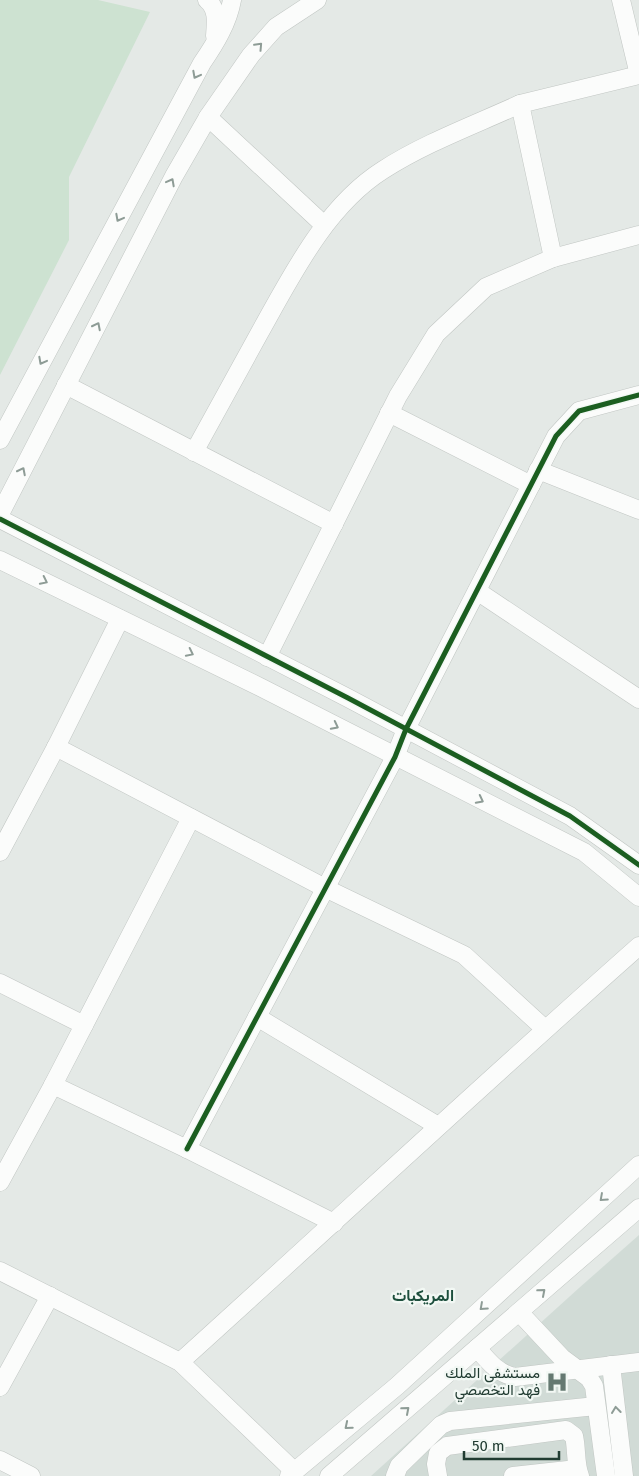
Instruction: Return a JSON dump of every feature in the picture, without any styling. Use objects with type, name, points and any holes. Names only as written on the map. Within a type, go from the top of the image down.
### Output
[{"type":"street","points":[[207,0],[214,8],[216,17],[214,44]]},
{"type":"street","points":[[0,440],[202,63],[214,44],[230,10],[232,0]]},
{"type":"street","points":[[0,514],[174,176],[208,117],[251,55],[276,28],[317,0]]},
{"type":"street","points":[[194,452],[300,259],[324,226],[353,194],[381,170],[412,153],[520,104],[639,75],[621,0]]},
{"type":"street","points":[[520,104],[553,258]]},
{"type":"street","points":[[208,117],[324,226]]},
{"type":"street","points":[[267,656],[389,413],[436,334],[486,287],[553,258],[639,234]]},
{"type":"street","points":[[66,385],[334,524]]},
{"type":"street","points":[[187,1149],[395,757],[406,729],[556,436],[579,411],[639,395]]},
{"type":"street","points":[[389,413],[535,477],[639,510]]},
{"type":"street","points":[[0,519],[267,656],[570,816],[639,865]]},
{"type":"street","points":[[0,560],[260,687],[584,852],[639,898]]},
{"type":"street","points":[[477,591],[639,698]]},
{"type":"street","points":[[0,852],[56,747],[120,619]]},
{"type":"street","points":[[56,747],[325,888],[464,955],[545,1029]]},
{"type":"street","points":[[0,1182],[191,818]]},
{"type":"street","points":[[180,1362],[545,1029],[639,946]]},
{"type":"street","points":[[0,983],[84,1025]]},
{"type":"street","points":[[257,1017],[438,1126]]},
{"type":"street","points":[[53,1084],[334,1223]]},
{"type":"street","points":[[0,1271],[180,1362],[291,1473],[397,1386],[639,1165]]},
{"type":"street","points":[[329,1476],[639,1208]]},
{"type":"street","points":[[0,1387],[50,1296]]},
{"type":"street","points":[[519,1312],[562,1358],[589,1378],[594,1386],[606,1476]]},
{"type":"street","points":[[477,1348],[491,1364],[506,1375],[515,1377],[639,1362]]},
{"type":"street","points":[[611,1365],[624,1476]]},
{"type":"street","points":[[366,1444],[363,1437],[365,1430],[389,1406],[397,1386]]},
{"type":"street","points":[[395,1476],[399,1466],[441,1425],[450,1422],[596,1406]]},
{"type":"street","points":[[438,1476],[436,1464],[438,1453],[447,1446],[566,1430],[574,1436],[579,1472],[513,1476]]},
{"type":"street","points":[[0,1460],[31,1476]]},
{"type":"shaded area","name":"مستشفى الملك فهد التخصصي","points":[[639,1235],[639,1476],[371,1476],[579,1288]]},
{"type":"green space","points":[[0,0],[98,0],[150,12],[69,177],[69,240],[0,375]]},
{"type":"cycle path","points":[[187,1149],[395,757],[406,729],[556,436],[579,411],[639,395]]},
{"type":"cycle path","points":[[0,519],[348,698],[570,816],[639,865]]},
{"type":"place","name":"مستشفى الملك فهد التخصصي","points":[[557,1382]]},
{"type":"district","name":"المريكبات","points":[[423,1295]]}]
